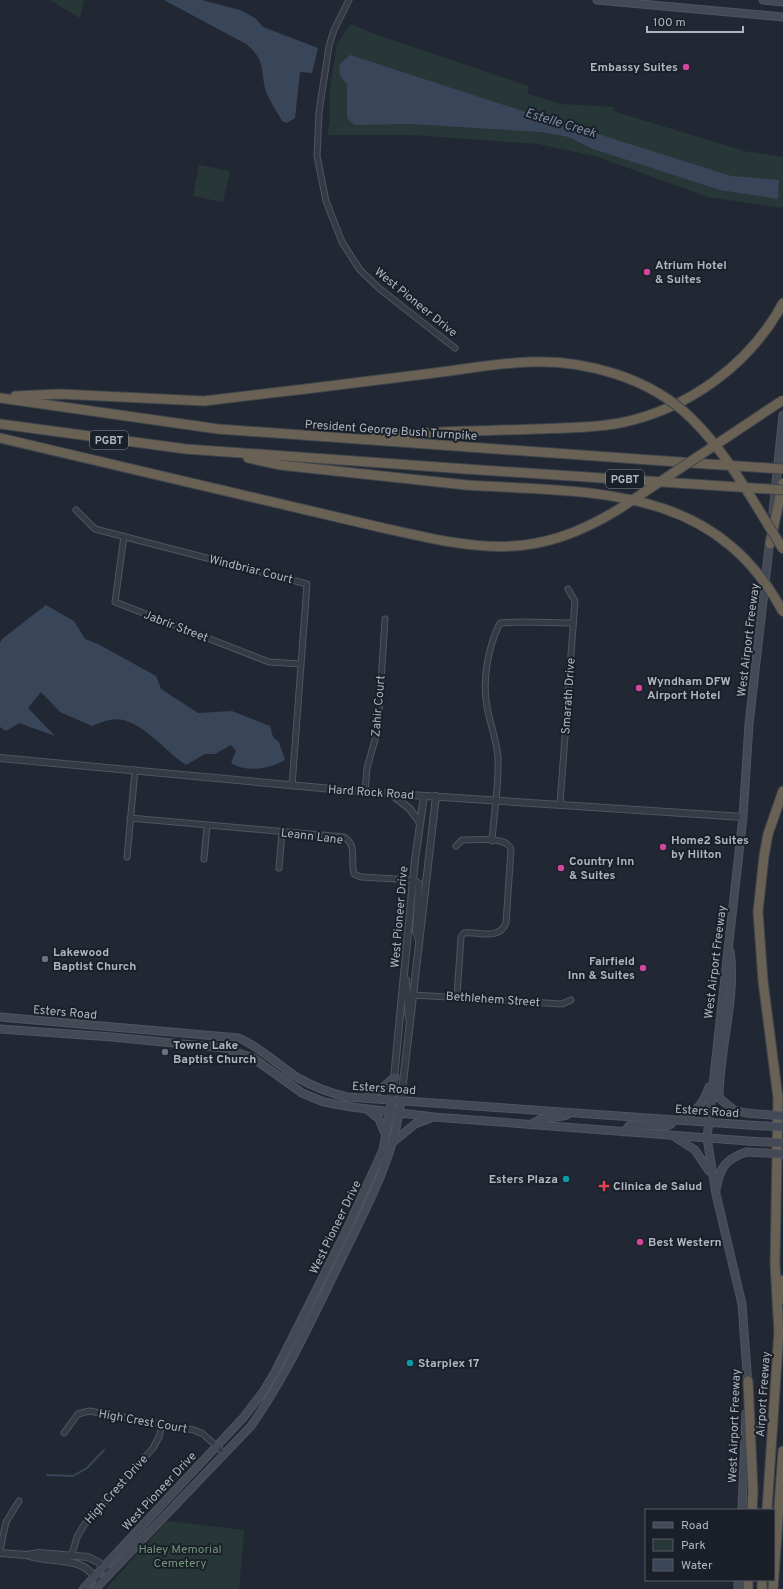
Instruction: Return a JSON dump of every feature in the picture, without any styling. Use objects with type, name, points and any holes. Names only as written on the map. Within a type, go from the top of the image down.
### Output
[{"type":"highway","points":[[344,438],[407,433],[600,426],[638,419],[671,406],[700,391],[735,365],[760,337],[783,303]]},
{"type":"highway","points":[[0,397],[60,394],[204,401],[529,362],[577,364],[611,372],[628,379],[662,396],[691,418],[710,438],[725,458],[783,549]]},
{"type":"highway","name":"President George Bush Turnpike","points":[[0,397],[200,427],[783,469]]},
{"type":"highway","points":[[0,438],[448,542],[480,547],[529,545],[559,538],[598,522],[783,400]]},
{"type":"highway","name":"PGBT","points":[[0,424],[153,446],[783,490]]},
{"type":"highway","points":[[220,451],[276,464],[466,485],[613,495],[640,500],[666,508],[706,527],[737,552],[768,586],[783,612]]},
{"type":"highway","points":[[770,544],[783,483]]},
{"type":"highway","points":[[779,1334],[774,1264],[778,1098],[758,928],[761,877],[768,834],[783,791]]},
{"type":"highway","name":"Airport Freeway","points":[[767,1509],[783,1280]]},
{"type":"highway","points":[[748,1381],[753,1491],[752,1509]]},
{"type":"highway","points":[[775,1574],[783,1451]]},
{"type":"highway","points":[[779,1589],[783,1534]]},
{"type":"main road","points":[[597,0],[669,4],[783,16]]},
{"type":"main road","points":[[763,0],[783,2]]},
{"type":"main road","name":"West Airport Freeway","points":[[742,1509],[748,1381],[742,1304],[716,1194],[707,1138],[743,817],[749,724],[783,415]]},
{"type":"main road","points":[[728,942],[733,968],[721,1065],[720,1098],[734,1110],[746,1113],[783,1116]]},
{"type":"main road","name":"Esters Road","points":[[0,1016],[239,1038],[250,1043],[297,1077],[317,1088],[332,1093],[365,1098],[783,1127]]},
{"type":"main road","points":[[95,1036],[96,1025]]},
{"type":"main road","name":"Esters Road","points":[[0,1029],[197,1045],[232,1050],[253,1058],[302,1093],[324,1102],[400,1114],[673,1136],[783,1143]]},
{"type":"main road","points":[[197,1045],[198,1034]]},
{"type":"main road","points":[[365,1098],[380,1090],[394,1078]]},
{"type":"main road","points":[[624,1132],[630,1125],[667,1126],[694,1113],[701,1105],[713,1078]]},
{"type":"main road","name":"West Pioneer Drive","points":[[83,1589],[243,1418],[263,1392],[275,1372],[345,1233],[372,1174],[386,1137],[392,1100]]},
{"type":"main road","name":"West Pioneer Drive","points":[[95,1589],[224,1452],[251,1426],[272,1396],[293,1361],[380,1177],[393,1142],[400,1114],[401,1100]]},
{"type":"main road","points":[[366,1109],[379,1120],[386,1137]]},
{"type":"main road","points":[[531,1125],[532,1110]]},
{"type":"main road","points":[[531,1125],[536,1120],[543,1118],[575,1113]]},
{"type":"main road","points":[[624,1132],[625,1116]]},
{"type":"main road","points":[[393,1142],[415,1124],[434,1117]]},
{"type":"main road","points":[[673,1136],[695,1150],[712,1175]]},
{"type":"main road","points":[[716,1194],[720,1173],[725,1163],[732,1157],[746,1152],[783,1154]]},
{"type":"street","name":"West Pioneer Drive","points":[[349,0],[334,30],[329,46],[319,112],[317,156],[326,202],[342,242],[360,270],[380,289],[455,348]]},
{"type":"street","name":"Windbriar Court","points":[[76,510],[95,529],[307,584],[292,786]]},
{"type":"street","name":"Jabrir Street","points":[[124,536],[115,602],[269,662],[301,664]]},
{"type":"street","name":"Smarath Drive","points":[[560,804],[575,601],[568,589]]},
{"type":"street","name":"Zahir Court","points":[[365,792],[367,768],[378,729],[385,619]]},
{"type":"street","points":[[492,841],[498,757],[495,731],[487,707],[486,679],[492,639],[500,623],[573,623]]},
{"type":"street","name":"Hard Rock Road","points":[[0,758],[365,792],[743,817]]},
{"type":"street","points":[[127,857],[135,770]]},
{"type":"street","points":[[391,794],[410,809],[420,823]]},
{"type":"street","name":"West Pioneer Drive","points":[[392,1100],[413,880],[424,796]]},
{"type":"street","name":"West Pioneer Drive","points":[[401,1100],[436,796]]},
{"type":"street","name":"Leann Lane","points":[[130,818],[344,837],[350,841],[353,848],[351,866],[354,874],[361,877],[413,880]]},
{"type":"street","points":[[204,859],[207,825]]},
{"type":"street","points":[[279,868],[282,832]]},
{"type":"street","points":[[456,846],[462,840],[492,841],[505,842],[511,849],[506,923],[503,931],[498,934],[464,933],[461,937],[457,996]]},
{"type":"street","points":[[413,880],[419,884],[416,931],[420,941]]},
{"type":"street","points":[[404,978],[407,981],[408,1012],[410,1022]]},
{"type":"street","name":"Bethlehem Street","points":[[414,995],[457,996],[562,1004],[571,1000]]},
{"type":"street","name":"High Crest Court","points":[[64,1433],[78,1414],[89,1411],[198,1432],[224,1452]]},
{"type":"street","name":"High Crest Drive","points":[[72,1554],[77,1537],[84,1525],[153,1448],[159,1437],[162,1425]]},
{"type":"street","points":[[19,1501],[6,1522],[0,1552],[26,1555],[40,1553],[72,1554],[88,1557],[104,1566],[110,1572]]},
{"type":"street","points":[[26,1555],[38,1560],[71,1562],[83,1566],[101,1582]]},
{"type":"green space","points":[[50,0],[84,0],[80,18]]},
{"type":"green space","points":[[351,24],[369,32],[528,86],[528,94],[564,105],[613,107],[613,111],[744,151],[783,157],[783,208],[708,197],[595,156],[538,144],[413,135],[327,135],[330,122],[330,89],[337,44]]},
{"type":"green space","points":[[199,165],[230,171],[223,202],[193,196]]},
{"type":"green space","name":"Haley Memorial Cemetery","points":[[167,1521],[244,1530],[239,1589],[106,1589]]},
{"type":"water","points":[[164,0],[202,0],[240,10],[255,18],[263,27],[318,48],[312,73],[300,72],[295,118],[287,123],[282,121],[267,94],[262,68],[253,50],[246,44]]},
{"type":"water","points":[[350,55],[593,134],[598,134],[731,176],[779,180],[778,199],[720,190],[593,149],[569,137],[541,132],[410,124],[354,125],[347,118],[347,83],[339,73],[340,64]]},
{"type":"water","points":[[46,605],[74,621],[85,639],[98,644],[156,676],[161,689],[198,713],[232,711],[270,726],[273,737],[279,742],[285,760],[265,768],[244,768],[231,763],[236,751],[231,745],[215,754],[205,754],[186,765],[140,728],[120,720],[110,720],[92,726],[60,712],[41,692],[28,708],[55,736],[19,723],[6,731],[0,727],[0,643],[2,639]]},
{"type":"waterway","points":[[47,1475],[73,1476],[87,1468],[104,1450]]},
{"type":"place","name":"Embassy Suites","points":[[686,67]]},
{"type":"place","name":"Atrium Hotel & Suites","points":[[647,272]]},
{"type":"place","name":"Wyndham DFW Airport Hotel","points":[[639,688]]},
{"type":"place","name":"Home2 Suites by Hilton","points":[[663,847]]},
{"type":"place","name":"Country Inn & Suites","points":[[561,868]]},
{"type":"place","name":"Lakewood Baptist Church","points":[[45,959]]},
{"type":"place","name":"Fairfield Inn & Suites","points":[[643,968]]},
{"type":"place","name":"Towne Lake Baptist Church","points":[[165,1052]]},
{"type":"place","name":"Esters Plaza","points":[[566,1179]]},
{"type":"place","name":"Clinica de Salud","points":[[604,1186]]},
{"type":"place","name":"Best Western","points":[[640,1242]]},
{"type":"place","name":"Starplex 17","points":[[410,1363]]},
{"type":"water label","name":"Estelle Creek","points":[[561,122]]}]
